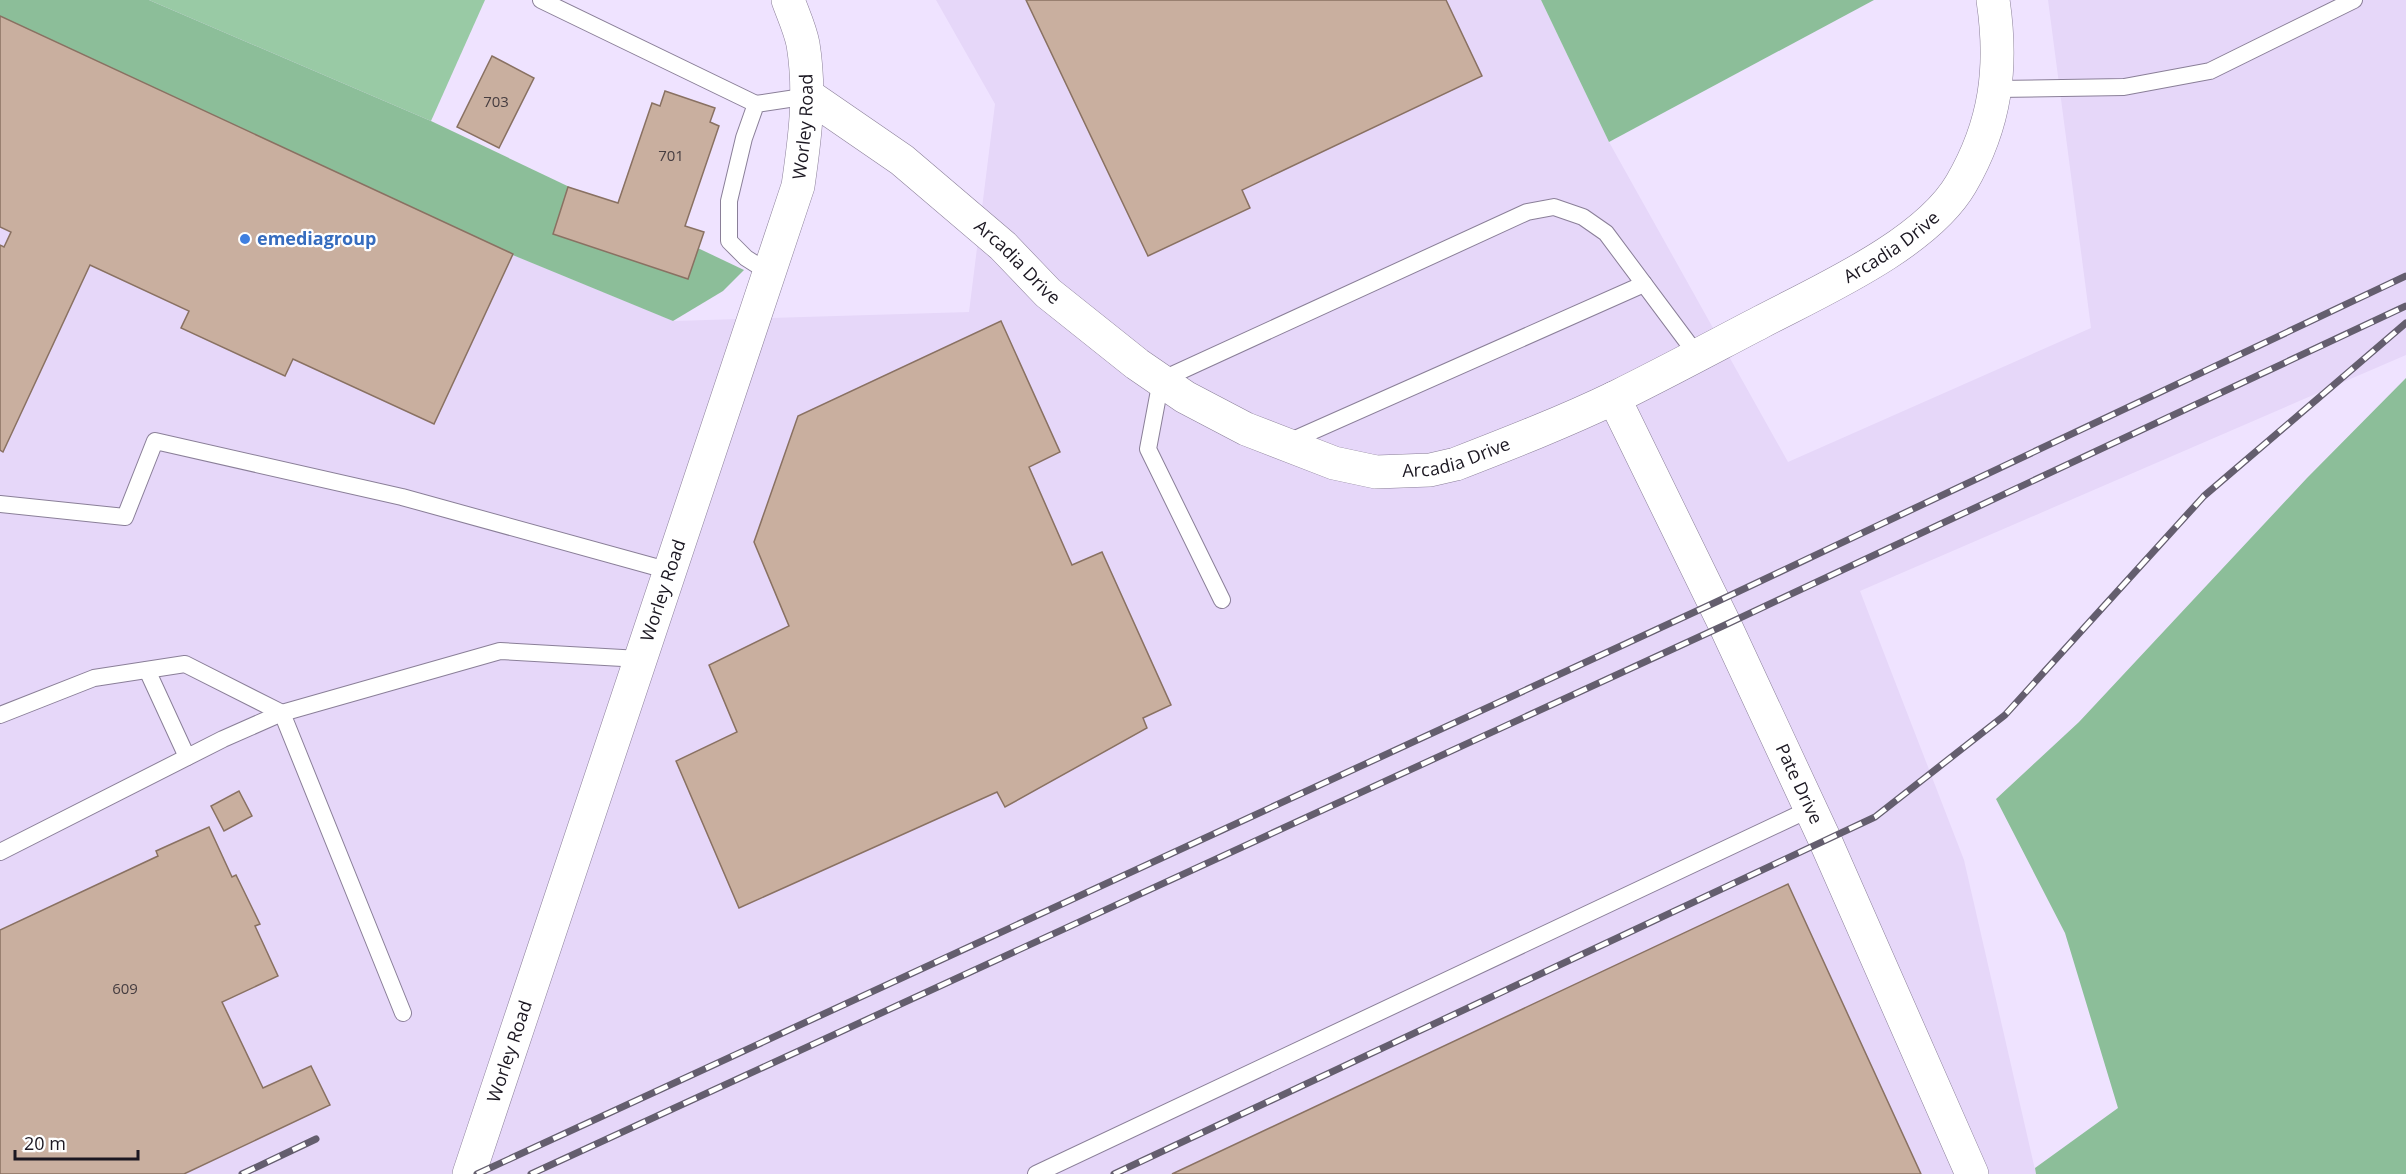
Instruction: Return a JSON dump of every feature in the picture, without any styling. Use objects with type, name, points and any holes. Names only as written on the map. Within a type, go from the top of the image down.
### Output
[{"type":"street","name":"Worley Road","points":[[469,1174],[798,186],[806,133],[808,96],[803,42],[788,0]]},
{"type":"street","name":"Arcadia Drive","points":[[808,96],[902,160],[1003,246],[1048,293],[1185,397],[1246,429],[1334,463],[1376,472],[1430,470],[1456,464],[1614,398],[1830,286],[1885,254],[1931,221],[1960,185],[1983,140],[1996,89],[1998,34],[1993,0]]},
{"type":"street","name":"Pate Drive","points":[[1614,398],[1725,625],[1810,809],[1972,1174]]},
{"type":"lane","points":[[541,0],[756,104],[808,96]]},
{"type":"lane","points":[[1996,89],[2124,87],[2210,71],[2354,0]]},
{"type":"lane","points":[[756,104],[744,138],[729,201],[729,241],[746,258],[768,272]]},
{"type":"lane","points":[[1222,600],[1148,449],[1161,380],[1527,212],[1554,207],[1583,217],[1606,233],[1697,355]]},
{"type":"lane","points":[[1284,444],[1644,284]]},
{"type":"lane","points":[[0,504],[125,517],[155,441],[402,497],[670,570]]},
{"type":"lane","points":[[0,852],[187,757],[282,713],[500,651],[640,659]]},
{"type":"lane","points":[[0,715],[94,678],[185,664],[282,713],[403,1013]]},
{"type":"lane","points":[[147,670],[187,757]]},
{"type":"lane","points":[[1036,1174],[1810,809]]},
{"type":"shaded area","points":[[936,0],[1541,0],[1609,142],[1788,462],[2091,328],[2048,0],[2406,0],[2406,355],[1860,591],[1964,860],[2036,1174],[0,1174],[0,44],[674,321],[969,312],[995,104]]},
{"type":"green space","points":[[0,0],[149,0],[431,121],[744,270],[723,291],[673,321],[0,44]]},
{"type":"green space","points":[[149,0],[485,0],[431,121]]},
{"type":"green space","points":[[1541,0],[1874,0],[1609,142]]},
{"type":"green space","points":[[2406,378],[2406,1174],[2036,1174],[2035,1168],[2118,1108],[2065,933],[1996,799],[2079,722],[2307,478]]},
{"type":"building","points":[[1026,0],[1446,0],[1482,76],[1242,190],[1250,208],[1148,256]]},
{"type":"building","name":"emediagroup","points":[[0,16],[513,254],[434,424],[293,359],[285,376],[181,328],[189,311],[90,265],[3,452],[0,450],[0,245],[4,247],[11,232],[0,227]]},
{"type":"building","points":[[492,56],[534,78],[499,148],[457,127]]},
{"type":"building","points":[[665,91],[715,108],[710,122],[719,126],[685,226],[704,232],[688,279],[553,234],[568,187],[618,203],[652,103],[660,106]]},
{"type":"building","points":[[1001,321],[1060,452],[1029,467],[1072,565],[1102,552],[1171,705],[1143,718],[1147,728],[1005,807],[997,792],[739,908],[676,761],[737,732],[709,665],[789,626],[754,542],[798,416]]},
{"type":"building","points":[[239,791],[252,816],[224,831],[211,806]]},
{"type":"building","points":[[209,827],[232,877],[236,875],[260,924],[255,926],[278,976],[222,1002],[263,1088],[311,1066],[330,1105],[184,1174],[0,1174],[0,930],[158,856],[156,851]]},
{"type":"building","points":[[1788,884],[1921,1174],[1172,1174]]},
{"type":"railway","points":[[477,1174],[1714,603],[2406,276]]},
{"type":"railway","points":[[531,1174],[1725,625],[2406,306]]},
{"type":"railway","points":[[1114,1174],[1875,817],[2005,715],[2204,496],[2406,323]]},
{"type":"railway","points":[[242,1174],[316,1139]]},
{"type":"place","name":"emediagroup","points":[[245,239]]}]
